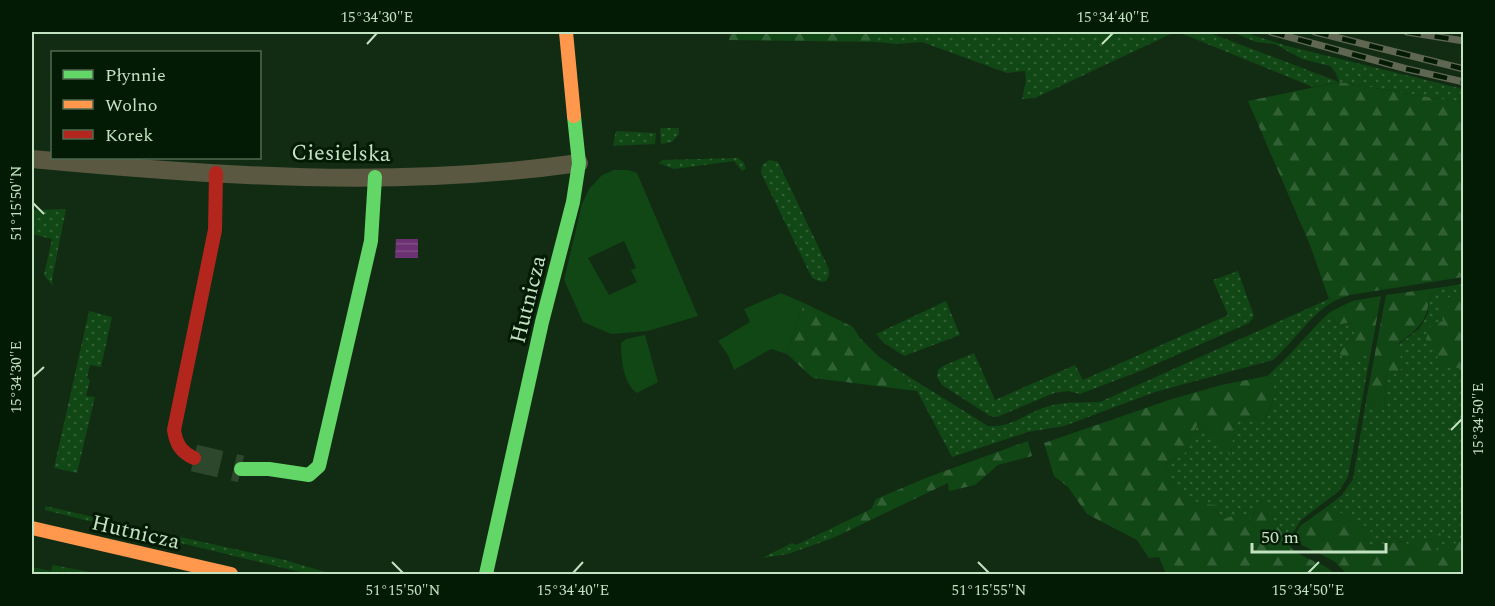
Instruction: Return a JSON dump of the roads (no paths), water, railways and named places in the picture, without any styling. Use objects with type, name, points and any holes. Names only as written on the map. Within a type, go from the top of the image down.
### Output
[{"type":"street","name":"Hutnicza","points":[[486,574],[542,322],[573,202],[579,163],[566,32]]},
{"type":"street","name":"Ciesielska","points":[[32,159],[259,176],[375,177],[419,177],[579,163]]},
{"type":"street","points":[[194,458],[185,454],[178,446],[174,430],[215,230],[216,173]]},
{"type":"street","points":[[241,469],[269,469],[309,475],[319,466],[368,257],[374,218],[375,177]]},
{"type":"street","name":"Hutnicza","points":[[32,528],[231,574]]},
{"type":"tunnel","points":[[194,458],[241,469]]},
{"type":"railway","points":[[1271,32],[1464,82]]},
{"type":"railway","points":[[1315,32],[1464,69]]},
{"type":"railway","points":[[1407,32],[1464,41]]}]
